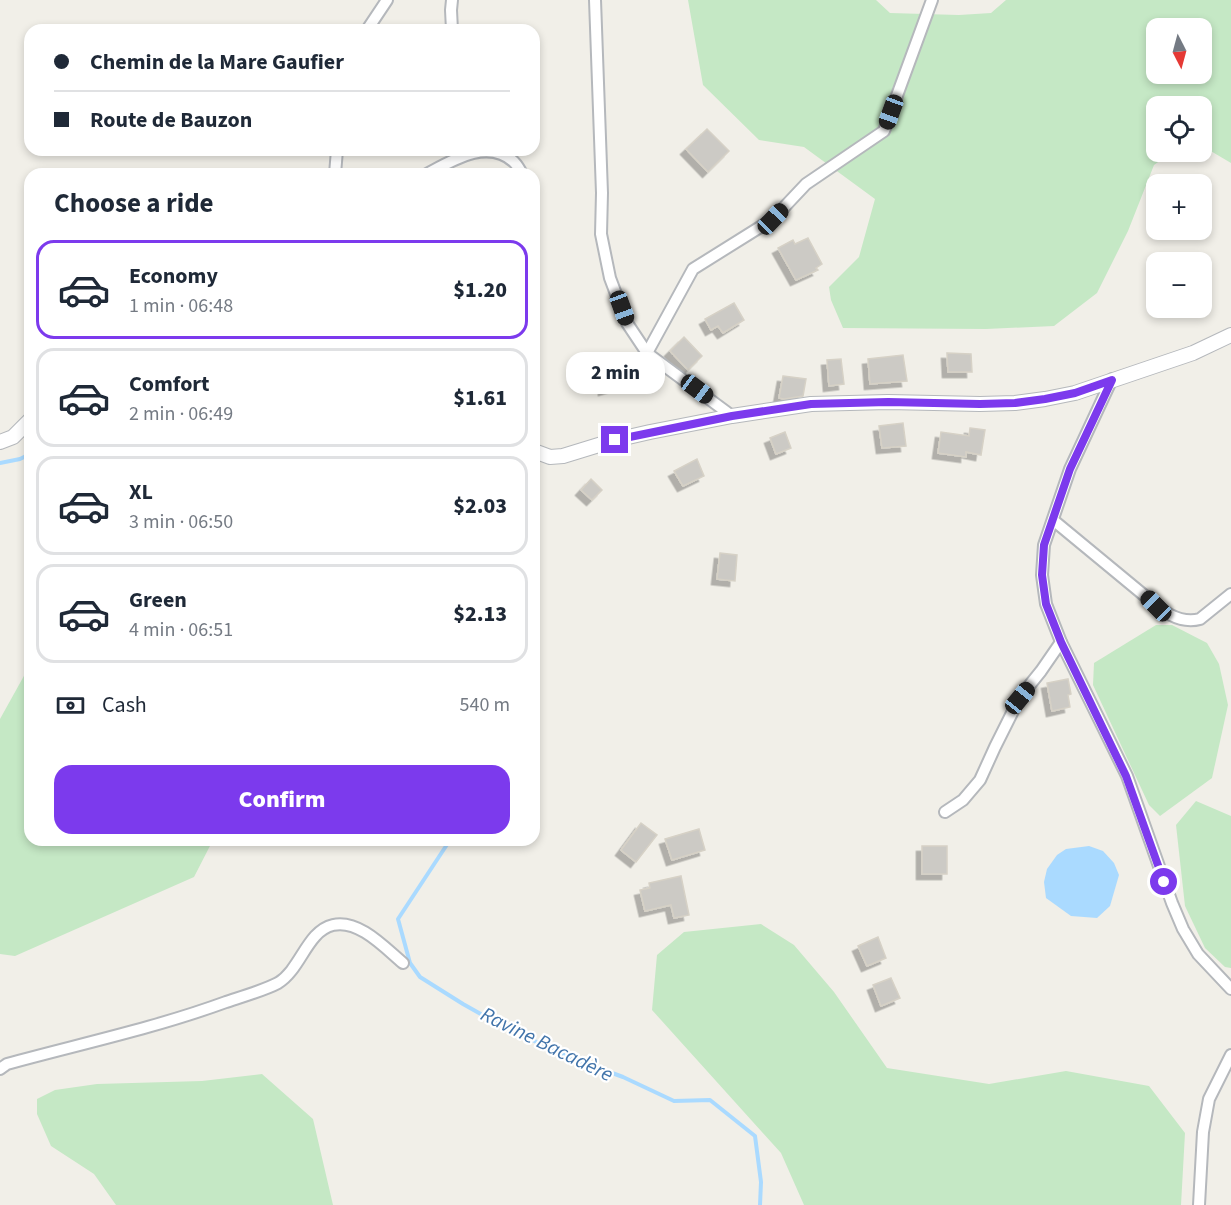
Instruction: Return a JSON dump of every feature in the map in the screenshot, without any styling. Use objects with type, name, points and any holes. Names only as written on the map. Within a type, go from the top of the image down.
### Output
[{"type":"street","points":[[371,24],[387,0]]},
{"type":"street","points":[[452,0],[452,24]]},
{"type":"street","points":[[595,0],[602,193],[601,234],[610,278],[627,323],[647,353],[732,416]]},
{"type":"street","points":[[647,353],[693,269],[773,219],[806,184],[884,131],[932,0]]},
{"type":"street","points":[[438,168],[463,156]]},
{"type":"street","points":[[504,156],[514,162],[518,168]]},
{"type":"street","points":[[540,453],[550,457],[563,456],[615,440],[732,416],[811,404],[888,402],[980,404],[1045,399],[1075,393],[1193,353],[1231,335]]},
{"type":"street","points":[[1112,380],[1070,469],[1044,545],[1042,575],[1046,604],[1061,642],[1126,776],[1183,929],[1198,954],[1231,989]]},
{"type":"street","points":[[0,442],[13,437],[24,426]]},
{"type":"street","points":[[1053,520],[1166,613],[1194,621],[1200,619],[1231,594]]},
{"type":"street","points":[[945,812],[963,800],[980,780],[1020,698],[1061,642]]},
{"type":"street","points":[[0,1069],[7,1064],[195,1013],[277,984],[296,966],[321,930],[335,924],[365,932],[403,963]]},
{"type":"street","points":[[1199,1205],[1203,1132],[1209,1099],[1231,1055]]},
{"type":"green space","points":[[688,0],[876,0],[890,13],[959,15],[991,13],[1006,0],[1231,0],[1231,163],[1212,152],[1212,96],[1146,96],[1146,162],[1158,162],[1154,165],[1150,174],[1146,174],[1146,185],[1128,231],[1097,293],[1054,326],[986,329],[843,328],[831,300],[829,287],[859,257],[875,199],[804,147],[759,140],[703,85]]},
{"type":"green space","points":[[1156,625],[1172,625],[1207,643],[1219,664],[1228,705],[1212,778],[1160,816],[1149,805],[1093,685],[1094,663]]},
{"type":"green space","points":[[24,676],[24,846],[210,846],[194,877],[15,956],[0,954],[0,719]]},
{"type":"green space","points":[[1196,801],[1231,816],[1231,968],[1225,967],[1205,948],[1185,906],[1176,825]]},
{"type":"green space","points":[[761,924],[794,945],[834,992],[887,1068],[989,1084],[1066,1071],[1149,1086],[1185,1133],[1181,1205],[804,1205],[781,1153],[652,1010],[657,955],[684,932]]},
{"type":"green space","points":[[262,1074],[313,1119],[333,1205],[116,1205],[94,1174],[51,1146],[37,1114],[37,1099],[55,1090],[97,1084],[202,1081]]},
{"type":"water","points":[[1089,846],[1103,851],[1114,863],[1119,875],[1110,906],[1097,918],[1071,916],[1046,898],[1044,882],[1047,869],[1057,855],[1066,849]]},
{"type":"building","points":[[707,129],[729,151],[708,172],[686,149]]},
{"type":"building","points":[[808,238],[822,264],[816,268],[818,270],[796,280],[778,248],[793,240],[795,244]]},
{"type":"building","points":[[734,303],[744,320],[723,333],[718,326],[711,330],[705,319]]},
{"type":"building","points":[[684,337],[702,356],[688,370],[670,351]]},
{"type":"building","points":[[947,353],[971,354],[972,372],[948,372]]},
{"type":"building","points":[[903,355],[907,381],[870,384],[868,359]]},
{"type":"building","points":[[841,359],[844,384],[829,386],[827,360]]},
{"type":"building","points":[[622,360],[628,383],[604,390],[604,380],[596,372],[601,370],[600,365]]},
{"type":"building","points":[[783,376],[806,379],[803,396],[779,398]]},
{"type":"building","points":[[903,423],[906,446],[882,448],[879,426]]},
{"type":"building","points":[[970,428],[985,430],[981,455],[966,452],[966,457],[938,453],[941,432],[969,436]]},
{"type":"building","points":[[785,432],[791,448],[776,454],[770,438]]},
{"type":"building","points":[[697,459],[704,476],[683,486],[674,471]]},
{"type":"building","points":[[591,479],[602,490],[592,500],[581,490]]},
{"type":"building","points":[[720,553],[737,555],[735,581],[717,579]]},
{"type":"building","points":[[1068,679],[1071,694],[1068,695],[1070,707],[1052,711],[1047,683]]},
{"type":"building","points":[[641,823],[657,835],[636,862],[621,850]]},
{"type":"building","points":[[699,829],[705,850],[672,860],[665,839]]},
{"type":"building","points":[[922,846],[947,846],[947,874],[922,874]]},
{"type":"building","points":[[681,876],[689,915],[674,918],[671,905],[645,911],[640,890],[650,888],[649,883]]},
{"type":"building","points":[[878,937],[886,958],[867,966],[858,946]]},
{"type":"building","points":[[891,978],[900,998],[881,1006],[873,985]]},
{"type":"waterway","name":"Ravine Bacadère","points":[[0,463],[24,457]]},
{"type":"waterway","name":"Ravine Bacadère","points":[[446,846],[398,919],[410,963],[420,977],[502,1026],[569,1057],[623,1077],[674,1101],[710,1100],[755,1136],[761,1182],[760,1205]]},
{"type":"route","points":[[615,440],[732,416],[811,404],[1015,403],[1075,393],[1112,380],[1070,469],[1044,545],[1042,575],[1046,604],[1061,642],[1126,776],[1164,882]]}]
